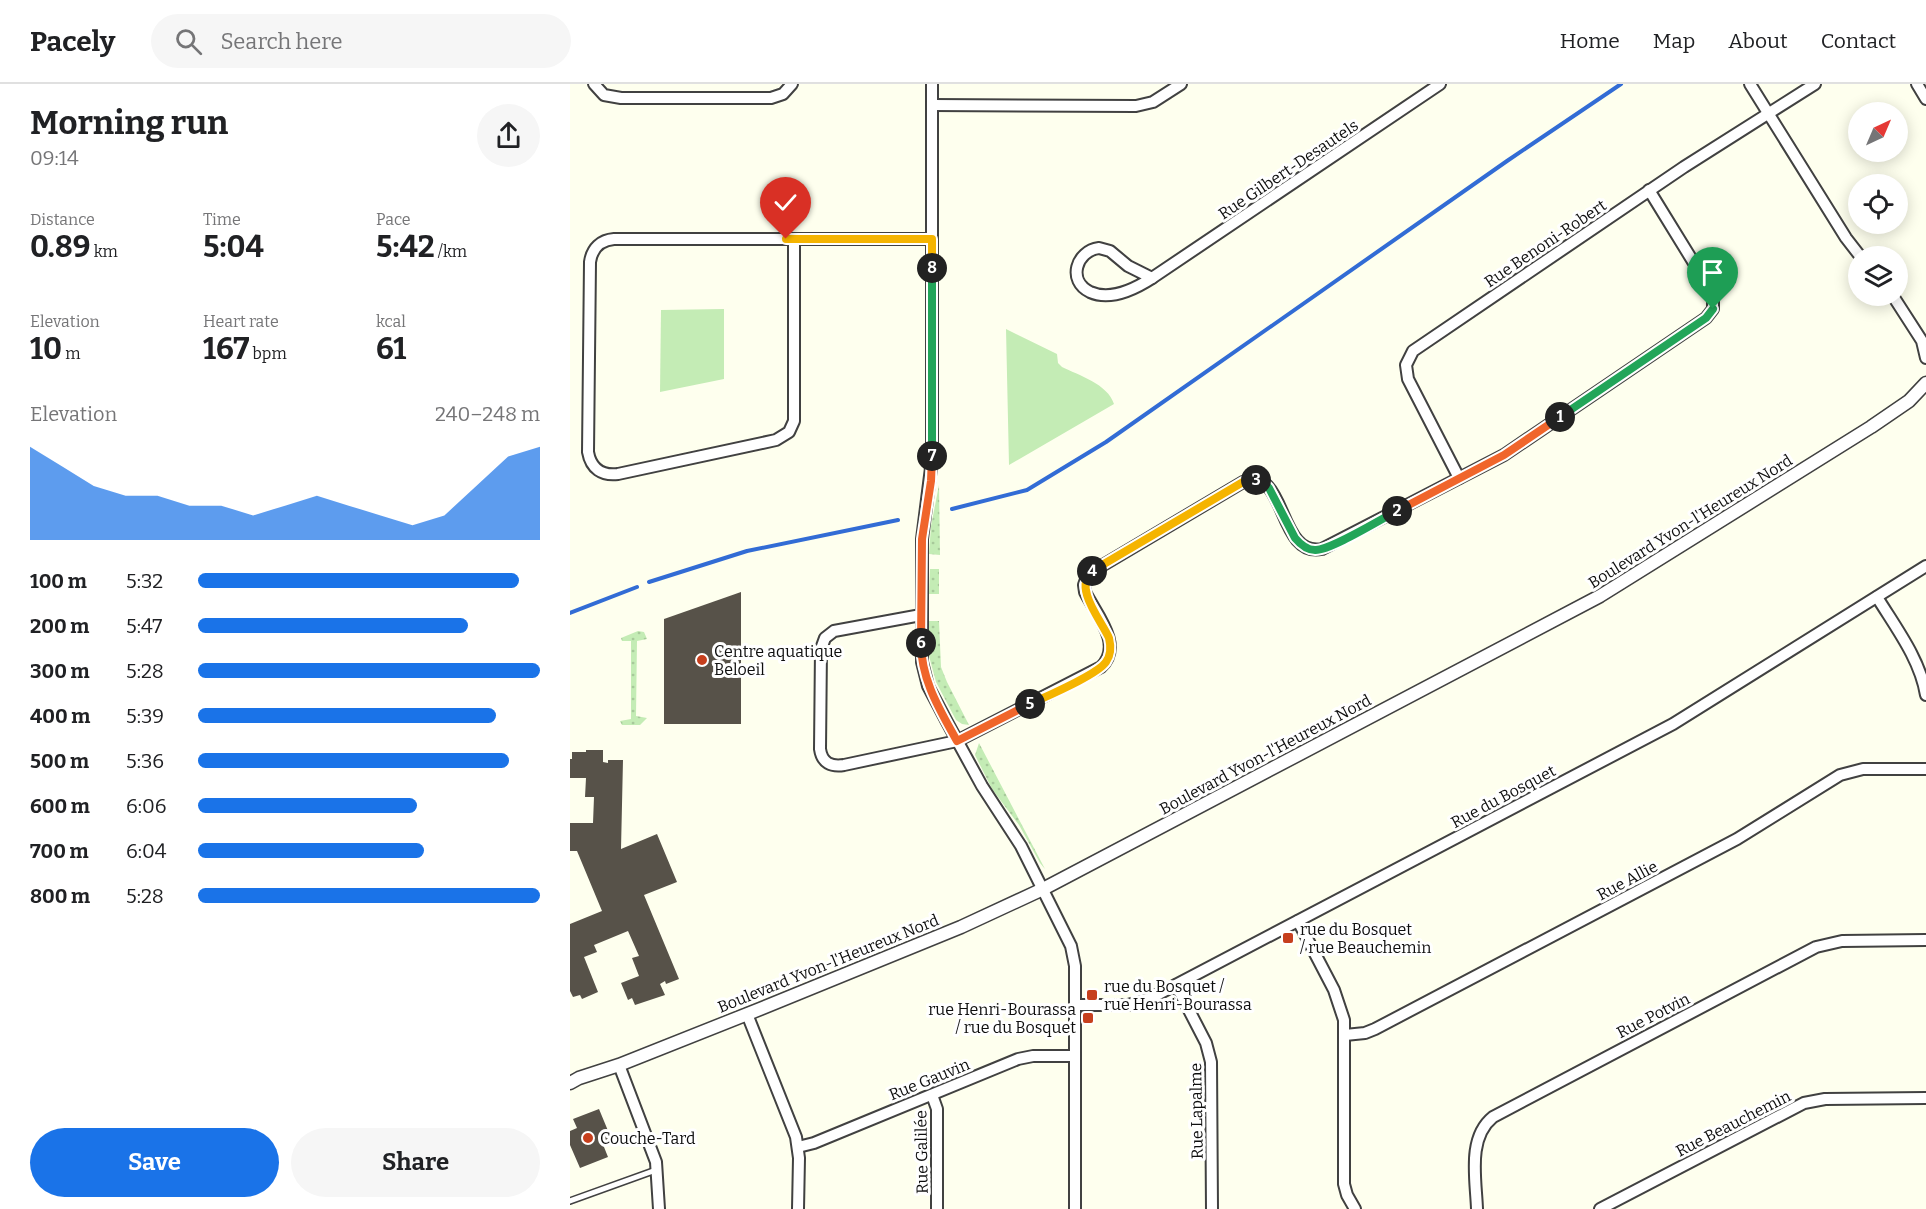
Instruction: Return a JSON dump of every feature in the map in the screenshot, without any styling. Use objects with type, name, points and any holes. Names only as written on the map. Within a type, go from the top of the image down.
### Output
[{"type":"street","points":[[594,84],[604,94],[621,98],[771,98],[783,94],[792,84]]},
{"type":"street","points":[[932,84],[932,471],[922,527],[921,654],[923,670],[928,686],[957,741],[985,792],[1014,834],[1071,946],[1074,960],[1075,1005],[1075,1209]]},
{"type":"street","points":[[932,105],[1136,106],[1158,99],[1181,84]]},
{"type":"street","name":"Rue Gilbert-Desautels","points":[[1152,278],[1128,267],[1110,251],[1103,248],[1087,251],[1081,256],[1076,267],[1080,283],[1085,289],[1095,293],[1124,292],[1137,288],[1152,278],[1440,84]]},
{"type":"street","points":[[1750,84],[1852,246]]},
{"type":"street","name":"Rue Benoni-Robert","points":[[1459,478],[1408,379],[1405,368],[1410,354],[1650,190],[1815,84]]},
{"type":"street","points":[[1917,84],[1926,99]]},
{"type":"street","points":[[921,615],[837,630],[825,638],[822,649],[821,755],[827,763],[837,766],[957,741],[1104,665],[1110,654],[1110,642],[1085,592],[1084,585],[1088,574],[1243,482],[1257,480],[1267,485],[1297,541],[1314,550],[1326,548],[1504,455],[1711,312],[1715,302],[1713,294],[1650,190]]},
{"type":"street","points":[[794,239],[794,421],[789,432],[776,440],[618,474],[607,474],[597,470],[591,464],[588,452],[591,262],[592,254],[602,242],[614,239],[794,239],[932,239]]},
{"type":"street","points":[[1899,306],[1922,341],[1926,358]]},
{"type":"street","name":"Boulevard Yvon-l'Heureux Nord","points":[[573,1079],[619,1065],[747,1014],[961,927],[1043,889],[1600,596],[1871,427],[1909,401],[1926,383]]},
{"type":"street","name":"Rue du Bosquet","points":[[1075,1005],[1134,1004],[1149,999],[1673,724],[1926,566]]},
{"type":"street","points":[[1877,597],[1914,657],[1926,695]]},
{"type":"street","name":"Rue Allie","points":[[1345,1035],[1365,1033],[1375,1029],[1722,848],[1840,776],[1863,769],[1926,769]]},
{"type":"street","points":[[1298,921],[1337,997],[1344,1020],[1344,1184],[1355,1209]]},
{"type":"street","name":"Rue Potvin","points":[[1477,1209],[1476,1144],[1482,1129],[1492,1117],[1816,947],[1842,940],[1926,940]]},
{"type":"street","name":"Rue Lapalme","points":[[1176,985],[1203,1037],[1211,1062],[1212,1209]]},
{"type":"street","points":[[747,1014],[798,1147],[798,1209]]},
{"type":"street","name":"Rue Gauvin","points":[[798,1147],[1018,1059],[1041,1055],[1075,1056]]},
{"type":"street","points":[[619,1065],[652,1147],[657,1169],[659,1209]]},
{"type":"street","name":"Rue Galilée","points":[[932,1095],[937,1109],[937,1209]]},
{"type":"street","name":"Rue Beauchemin","points":[[1600,1209],[1804,1103],[1825,1099],[1926,1098]]},
{"type":"lane","points":[[570,1201],[657,1169]]},
{"type":"green space","points":[[724,309],[724,379],[660,392],[661,310]]},
{"type":"green space","points":[[1006,329],[1057,354],[1058,363],[1062,367],[1099,386],[1111,397],[1114,404],[1009,465]]},
{"type":"green space","points":[[939,485],[940,555],[929,554],[931,526]]},
{"type":"green space","points":[[930,569],[939,569],[939,594],[929,594]]},
{"type":"green space","points":[[929,621],[939,621],[941,667],[969,725],[956,720],[936,682],[929,656]]},
{"type":"green space","points":[[638,631],[644,632],[647,639],[637,641],[636,716],[647,718],[640,725],[622,725],[620,721],[631,719],[631,641],[622,641],[621,638]]},
{"type":"green space","points":[[979,743],[1045,869],[1019,825],[992,789],[975,755]]},
{"type":"building","name":"Centre aquatique Beloeil","points":[[741,592],[741,724],[664,724],[664,619]]},
{"type":"building","points":[[586,750],[603,750],[603,762],[623,760],[621,849],[657,834],[677,882],[644,895],[679,979],[660,984],[665,995],[635,1005],[632,998],[628,1000],[621,983],[639,976],[632,958],[639,956],[628,931],[594,945],[597,952],[584,957],[598,992],[582,999],[580,995],[573,997],[570,991],[570,924],[602,911],[577,851],[570,851],[570,823],[593,823],[594,797],[585,797],[586,778],[570,778],[572,752],[586,752]]},
{"type":"building","points":[[599,1109],[611,1138],[602,1142],[608,1157],[580,1168],[570,1145],[570,1131],[577,1128],[573,1119]]},
{"type":"waterway","points":[[952,509],[1027,490],[1106,442],[1507,161],[1621,84]]},
{"type":"waterway","points":[[649,582],[747,551],[898,520]]},
{"type":"waterway","points":[[570,613],[637,587]]},
{"type":"place","name":"Centre aquatique Beloeil","points":[[702,660]]},
{"type":"place","name":"rue du Bosquet / rue Beauchemin","points":[[1288,938]]},
{"type":"place","name":"rue du Bosquet / rue Henri-Bourassa","points":[[1092,995]]},
{"type":"place","name":"rue Henri-Bourassa / rue du Bosquet","points":[[1088,1018]]},
{"type":"place","name":"Couche-Tard","points":[[588,1138]]},
{"type":"route","points":[[786,239],[932,239],[932,460],[922,539],[921,654],[928,686],[957,741],[1104,665],[1110,654],[1111,646],[1108,635],[1085,592],[1084,585],[1088,574],[1243,482],[1257,480],[1267,485],[1297,541],[1307,548],[1322,549],[1504,455],[1706,318],[1713,309]]}]
